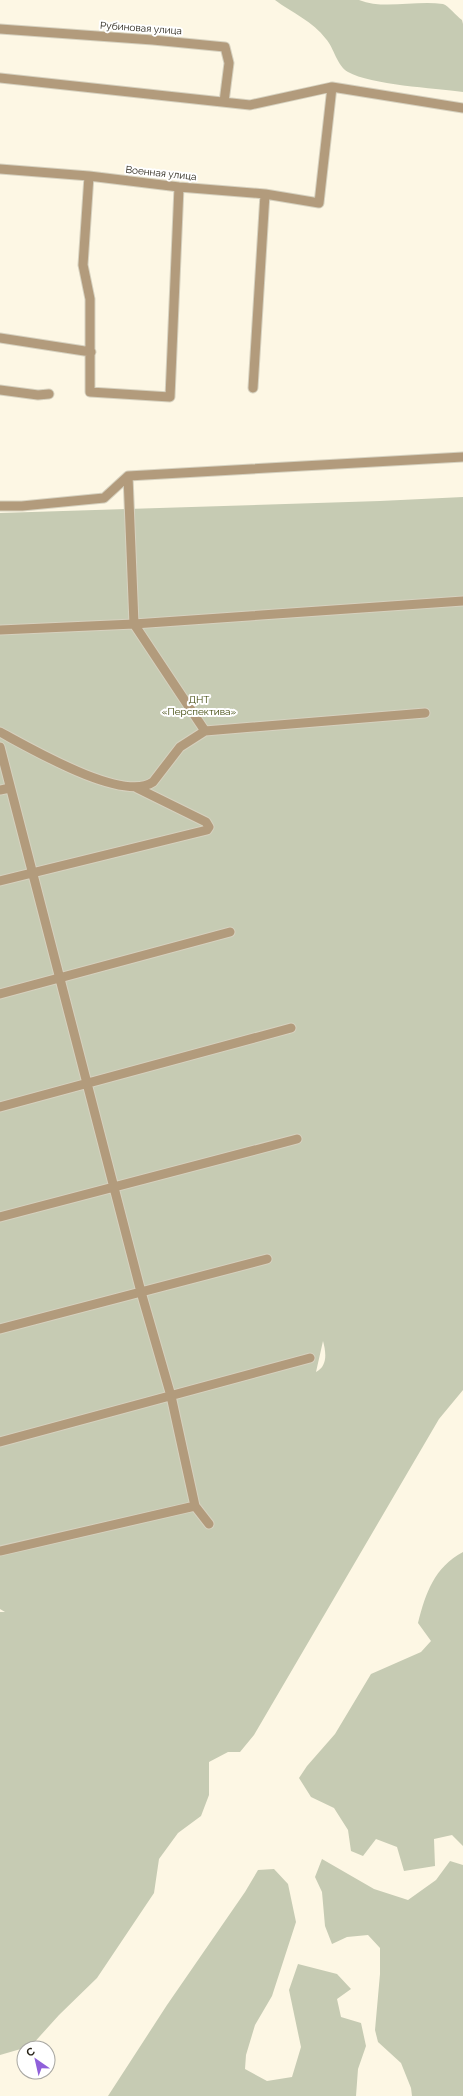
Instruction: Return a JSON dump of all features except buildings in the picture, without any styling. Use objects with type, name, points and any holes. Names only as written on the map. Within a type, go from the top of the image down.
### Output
[{"type":"street","name":"Рубиновая улица","points":[[0,29],[153,40],[225,47],[229,63],[224,102]]},
{"type":"street","points":[[0,78],[250,105],[332,86],[463,108]]},
{"type":"street","name":"Военная улица","points":[[0,169],[88,176],[179,187],[265,194],[319,203],[332,86]]},
{"type":"street","points":[[88,176],[83,265],[90,299],[90,392],[170,397],[179,187]]},
{"type":"street","points":[[253,388],[265,194]]},
{"type":"street","points":[[0,338],[91,352]]},
{"type":"street","points":[[0,390],[38,395],[49,394]]},
{"type":"street","points":[[0,506],[22,506],[104,498],[128,476],[463,457]]},
{"type":"street","points":[[128,476],[134,624],[205,731]]},
{"type":"street","points":[[0,630],[134,624],[463,601]]},
{"type":"street","points":[[0,732],[55,762],[119,786],[137,788],[147,786],[153,782],[180,747],[205,731],[425,713]]},
{"type":"street","points":[[0,747],[113,1186],[141,1292],[171,1396],[195,1506],[209,1524]]},
{"type":"street","points":[[0,790],[10,788]]},
{"type":"street","points":[[0,881],[207,830],[209,827],[206,822],[137,788]]},
{"type":"street","points":[[0,994],[230,932]]},
{"type":"street","points":[[0,1107],[87,1085],[291,1028]]},
{"type":"street","points":[[0,1217],[113,1186],[297,1139]]},
{"type":"street","points":[[0,1328],[267,1259]]},
{"type":"street","points":[[0,1442],[310,1358]]},
{"type":"street","points":[[0,1551],[195,1506]]},
{"type":"green space","points":[[275,0],[359,0],[369,3],[389,5],[422,3],[443,4],[462,20],[463,24],[463,92],[387,83],[348,72],[341,66],[329,43],[315,27]]},
{"type":"green space","name":"ДНТ «Перспектива»","points":[[463,497],[463,1390],[439,1419],[254,1735],[240,1752],[228,1752],[209,1762],[209,1795],[201,1816],[178,1833],[159,1859],[154,1893],[97,1978],[59,2015],[36,2040],[16,2040],[16,2050],[0,2055],[0,1612],[5,1612],[0,1609],[0,513]],"holes":[[[323,1341],[325,1354],[323,1366],[316,1372]]]},
{"type":"green space","points":[[463,1552],[463,1846],[452,1835],[434,1839],[435,1866],[404,1871],[397,1847],[376,1839],[363,1856],[351,1851],[348,1830],[334,1808],[311,1797],[299,1778],[307,1766],[335,1734],[371,1674],[421,1652],[431,1641],[418,1623],[424,1601],[438,1573],[453,1558]]},
{"type":"green space","points":[[322,1859],[374,1889],[408,1900],[436,1880],[450,1861],[463,1865],[463,2096],[412,2096],[411,2088],[401,2063],[378,2042],[375,2030],[380,1974],[380,1948],[368,1935],[347,1937],[332,1944],[325,1926],[322,1892],[315,1877]]},
{"type":"green space","points":[[274,1869],[288,1884],[296,1922],[272,1996],[255,2025],[246,2055],[245,2069],[267,2081],[292,2077],[301,2047],[289,1990],[298,1964],[337,1974],[351,1989],[337,1999],[341,2017],[361,2023],[366,2046],[358,2069],[356,2096],[108,2096],[167,2005],[245,1892],[258,1870]]}]
